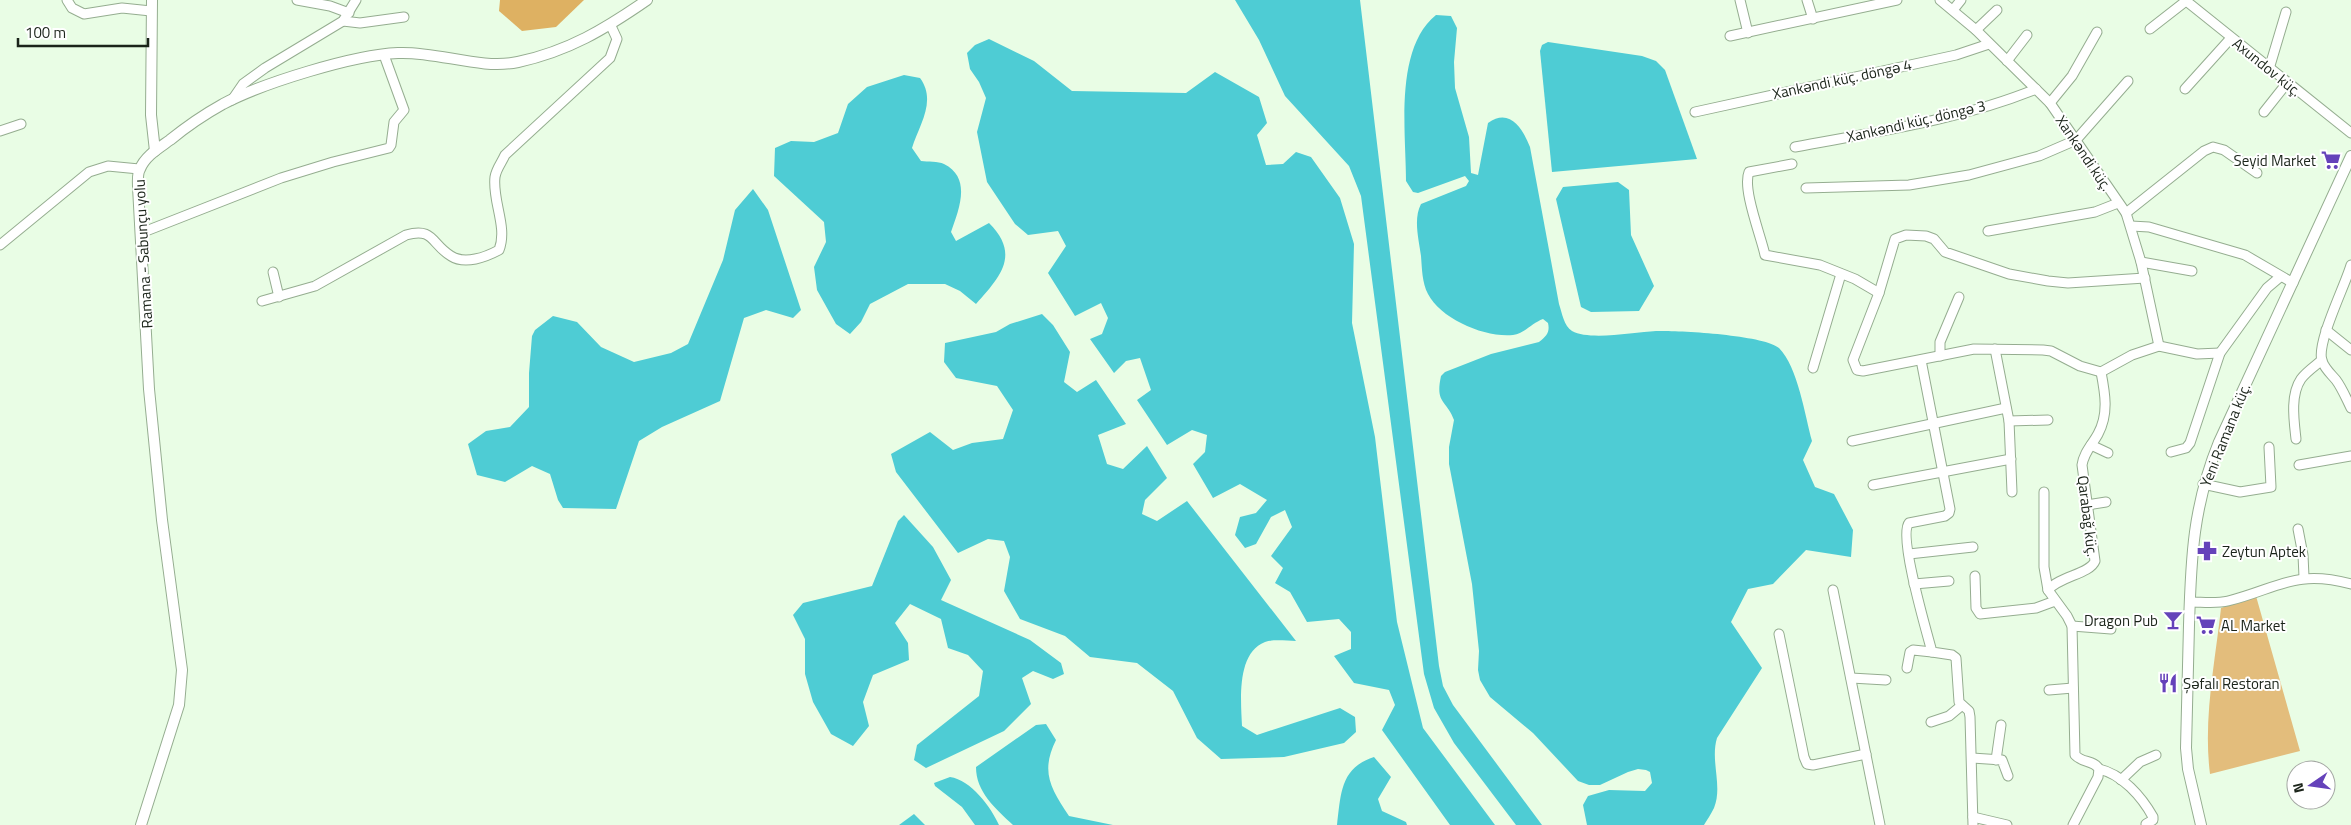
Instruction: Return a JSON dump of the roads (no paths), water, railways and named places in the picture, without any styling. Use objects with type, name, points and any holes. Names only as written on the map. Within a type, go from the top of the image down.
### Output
[{"type":"street","points":[[67,0],[72,8],[84,14],[122,8],[152,11]]},
{"type":"street","points":[[152,0],[151,115],[155,151]]},
{"type":"street","points":[[296,0],[330,6],[349,13]]},
{"type":"street","points":[[232,100],[243,84],[264,68],[343,21],[356,0]]},
{"type":"street","name":"Ramana - Sabunçu yolu","points":[[141,825],[179,705],[182,670],[162,520],[149,389],[138,187],[140,169],[155,151],[214,110],[232,100],[312,72],[384,55],[412,53],[483,63],[516,62],[569,46],[611,26],[648,0]]},
{"type":"street","points":[[1740,0],[1748,33]]},
{"type":"street","points":[[1807,0],[1813,19]]},
{"type":"street","points":[[1730,36],[1813,19],[1874,3],[1897,0]]},
{"type":"street","name":"Xankəndi küç.","points":[[1940,0],[1976,30],[2050,103],[2126,213],[2145,278],[2159,346]]},
{"type":"street","points":[[1953,10],[1961,0]]},
{"type":"street","points":[[2150,29],[2185,0]]},
{"type":"street","name":"Axundov küç.","points":[[2185,0],[2351,133]]},
{"type":"street","points":[[1976,30],[1997,10]]},
{"type":"street","points":[[2269,69],[2286,12]]},
{"type":"street","points":[[343,21],[360,23],[404,17]]},
{"type":"street","points":[[262,301],[315,286],[406,235],[419,231],[428,235],[451,257],[466,260],[490,255],[499,250],[503,240],[494,195],[495,175],[505,155],[610,58],[616,39],[611,26]]},
{"type":"street","points":[[2050,103],[2072,76],[2097,32]]},
{"type":"street","points":[[2007,62],[2027,35]]},
{"type":"street","points":[[2185,89],[2231,38]]},
{"type":"street","name":"Xankəndi küç. döngə 4","points":[[1695,112],[1956,55],[1989,44]]},
{"type":"street","points":[[142,233],[291,175],[389,148],[394,122],[404,110],[384,55]]},
{"type":"street","points":[[1806,188],[1909,185],[1969,174],[2039,156],[2076,140],[2128,81]]},
{"type":"street","points":[[2264,112],[2287,82]]},
{"type":"street","name":"Xankəndi küç. döngə 3","points":[[1795,147],[1870,133],[1959,113],[2004,101],[2036,89]]},
{"type":"street","points":[[0,131],[21,124]]},
{"type":"street","points":[[2126,213],[2213,147],[2224,150],[2257,174]]},
{"type":"street","name":"Yeni Ramana küç.","points":[[2201,825],[2188,769],[2186,748],[2192,538],[2204,484],[2220,442],[2351,156]]},
{"type":"street","points":[[1792,164],[1756,170],[1749,172],[1748,175],[1749,191],[1765,255],[1805,260],[1841,274],[1880,293]]},
{"type":"street","points":[[0,245],[89,172],[108,166],[140,169]]},
{"type":"street","points":[[1988,231],[2096,212],[2118,203]]},
{"type":"street","points":[[2131,226],[2148,227],[2245,255],[2293,283]]},
{"type":"street","points":[[2145,278],[2068,282],[2009,274],[1944,252],[1934,239],[1926,236],[1906,235],[1896,239],[1880,293],[1853,360],[1854,366],[1857,370],[1863,372],[1974,349],[1995,349],[2051,351],[2080,366],[2101,372],[2132,355],[2159,346],[2197,354],[2220,353]]},
{"type":"street","points":[[2141,262],[2192,271]]},
{"type":"street","points":[[2351,265],[2320,351],[2322,360],[2337,381],[2351,408]]},
{"type":"street","points":[[273,272],[279,297]]},
{"type":"street","points":[[1813,368],[1841,274]]},
{"type":"street","points":[[2171,452],[2186,448],[2190,443],[2220,353],[2267,288],[2280,277]]},
{"type":"street","points":[[1940,356],[1940,342],[1959,297]]},
{"type":"street","points":[[2326,330],[2351,350]]},
{"type":"street","points":[[1995,349],[2009,421],[2012,492]]},
{"type":"street","points":[[1921,360],[1943,471],[1949,513],[1906,525],[1914,584],[1932,652]]},
{"type":"street","points":[[2296,439],[2293,413],[2296,389],[2301,379],[2322,360]]},
{"type":"street","name":"Qarabağ küç.","points":[[2048,590],[2065,577],[2094,566],[2095,561],[2082,465],[2083,456],[2100,430],[2106,406],[2101,372]]},
{"type":"street","points":[[1852,440],[2006,408]]},
{"type":"street","points":[[2009,421],[2048,420]]},
{"type":"street","points":[[2091,445],[2108,453]]},
{"type":"street","points":[[2204,484],[2240,492],[2271,487],[2269,447]]},
{"type":"street","points":[[2299,465],[2351,456]]},
{"type":"street","points":[[1873,486],[2011,459]]},
{"type":"street","points":[[2044,492],[2044,567],[2048,590],[2072,626],[2075,755],[2079,759],[2095,763],[2099,769],[2113,774],[2121,780],[2153,816],[2151,823]]},
{"type":"street","points":[[2086,505],[2106,502]]},
{"type":"street","points":[[2298,529],[2303,555],[2304,578]]},
{"type":"street","points":[[1909,554],[1973,547]]},
{"type":"street","points":[[1976,576],[1976,608],[1980,614],[2036,608],[2056,601]]},
{"type":"street","points":[[2190,602],[2228,601],[2304,578],[2337,580],[2351,584]]},
{"type":"street","points":[[1914,584],[1950,581]]},
{"type":"street","points":[[1833,590],[1880,825]]},
{"type":"street","points":[[2072,626],[2111,628]]},
{"type":"street","points":[[1779,634],[1804,757],[1808,764],[1813,765],[1866,754]]},
{"type":"street","points":[[1906,668],[1910,652],[1913,650],[1952,655],[1956,658],[1959,702],[1961,706],[1969,711],[1970,717],[1973,821],[2007,825]]},
{"type":"street","points":[[1851,678],[1886,680]]},
{"type":"street","points":[[2049,690],[2073,688]]},
{"type":"street","points":[[1932,722],[1950,716],[1961,706]]},
{"type":"street","points":[[1996,760],[2001,725]]},
{"type":"street","points":[[2121,780],[2140,762],[2156,755]]},
{"type":"street","points":[[1972,758],[2002,760],[2005,763],[2008,776]]},
{"type":"street","points":[[2073,825],[2098,778],[2099,769]]},
{"type":"water","points":[[1235,0],[1360,0],[1439,666],[1443,686],[1453,705],[1542,825],[1516,825],[1454,743],[1434,708],[1424,674],[1361,196],[1349,166],[1285,96],[1259,40]]},
{"type":"water","points":[[1436,15],[1451,16],[1457,28],[1454,62],[1455,88],[1469,137],[1471,173],[1478,175],[1488,123],[1496,119],[1503,117],[1515,122],[1524,133],[1530,147],[1559,304],[1569,329],[1580,334],[1601,336],[1656,331],[1720,334],[1771,343],[1779,348],[1786,356],[1796,379],[1812,441],[1803,460],[1815,487],[1834,494],[1853,530],[1851,557],[1806,550],[1773,584],[1748,589],[1731,622],[1762,668],[1717,738],[1715,747],[1716,800],[1714,808],[1704,825],[1587,825],[1583,805],[1588,796],[1609,790],[1645,791],[1652,783],[1650,772],[1638,769],[1600,785],[1589,785],[1578,781],[1533,733],[1490,697],[1480,680],[1472,584],[1449,464],[1449,447],[1454,420],[1440,397],[1441,376],[1445,372],[1491,354],[1539,342],[1547,334],[1549,326],[1543,319],[1513,335],[1502,335],[1477,330],[1453,319],[1434,303],[1426,290],[1417,230],[1417,216],[1421,204],[1466,186],[1469,181],[1465,176],[1418,193],[1413,192],[1406,181],[1404,116],[1408,70],[1414,48],[1423,30]]},
{"type":"water","points":[[989,39],[1034,61],[1072,91],[1186,93],[1215,72],[1259,97],[1267,123],[1257,135],[1266,165],[1283,164],[1296,152],[1311,157],[1340,198],[1354,244],[1352,323],[1375,437],[1397,622],[1423,728],[1495,825],[1450,825],[1382,730],[1395,705],[1389,690],[1354,683],[1334,656],[1351,649],[1351,632],[1339,619],[1307,622],[1290,592],[1275,583],[1283,568],[1271,556],[1292,527],[1285,510],[1271,517],[1256,544],[1245,548],[1235,535],[1240,517],[1256,513],[1267,500],[1240,484],[1213,498],[1193,464],[1205,452],[1207,435],[1192,430],[1167,445],[1137,400],[1151,390],[1140,358],[1126,361],[1114,373],[1090,339],[1102,334],[1108,318],[1101,303],[1075,316],[1048,273],[1066,246],[1058,231],[1028,235],[1015,224],[987,182],[977,132],[986,98],[979,82],[970,69],[967,53],[975,45]]},
{"type":"water","points":[[1548,42],[1642,56],[1656,61],[1665,70],[1697,159],[1552,172],[1540,51],[1542,45]]},
{"type":"water","points":[[904,75],[920,78],[927,95],[925,113],[912,148],[921,161],[942,163],[953,170],[961,186],[960,204],[951,232],[956,241],[989,223],[999,235],[1004,245],[1004,265],[993,284],[976,304],[960,291],[945,284],[908,284],[870,304],[861,322],[850,334],[836,324],[817,290],[814,267],[826,242],[824,222],[774,176],[775,148],[791,141],[814,142],[838,133],[848,104],[867,87]]},
{"type":"water","points":[[1618,182],[1629,190],[1631,235],[1654,286],[1639,311],[1591,312],[1581,307],[1556,199],[1563,187]]},
{"type":"water","points":[[753,189],[768,210],[801,310],[793,318],[766,310],[744,318],[720,401],[662,427],[639,441],[616,509],[563,508],[558,500],[550,474],[532,466],[505,482],[477,475],[468,444],[486,431],[510,427],[529,407],[532,336],[535,330],[553,316],[577,322],[601,347],[634,362],[671,353],[688,344],[723,260],[735,210]]},
{"type":"water","points":[[1042,314],[1053,325],[1070,352],[1064,382],[1077,392],[1096,380],[1126,424],[1098,435],[1107,464],[1123,469],[1147,446],[1167,478],[1145,500],[1142,514],[1157,521],[1187,501],[1296,641],[1268,641],[1256,648],[1249,656],[1242,679],[1242,726],[1257,735],[1340,708],[1355,717],[1356,732],[1344,743],[1284,757],[1221,759],[1197,738],[1173,691],[1137,663],[1090,657],[1065,636],[1020,619],[1004,591],[1010,557],[1004,541],[988,539],[958,553],[896,472],[891,454],[930,432],[953,450],[972,443],[1003,439],[1013,410],[997,386],[956,378],[944,362],[945,343],[996,332],[1010,324]]},
{"type":"water","points":[[904,515],[933,547],[951,580],[941,600],[1030,640],[1061,663],[1064,674],[1053,679],[1033,671],[1022,678],[1031,704],[1004,731],[926,768],[914,760],[917,745],[979,696],[983,671],[968,655],[948,648],[941,619],[910,604],[895,623],[908,643],[909,660],[873,675],[863,702],[869,726],[853,746],[831,734],[813,702],[805,674],[805,639],[793,615],[803,603],[872,586],[898,521]]},
{"type":"water","points":[[1046,724],[1056,740],[1049,762],[1050,780],[1057,797],[1069,816],[1113,825],[1013,825],[993,806],[983,792],[979,784],[976,767],[1036,725]]},
{"type":"water","points":[[1374,757],[1391,777],[1378,799],[1382,811],[1406,822],[1407,825],[1337,825],[1342,793],[1348,775],[1354,768]]},
{"type":"water","points":[[950,777],[958,779],[973,789],[986,803],[999,825],[975,825],[962,807],[935,786],[934,783]]},
{"type":"water","points":[[914,814],[925,825],[899,825]]},
{"type":"place","name":"Seyid Market","points":[[2331,160]]},
{"type":"place","name":"Zeytun Aptek","points":[[2207,551]]},
{"type":"place","name":"Dragon Pub","points":[[2173,620]]},
{"type":"place","name":"AL Market","points":[[2206,625]]},
{"type":"place","name":"Şəfalı Restoran","points":[[2168,683]]}]
